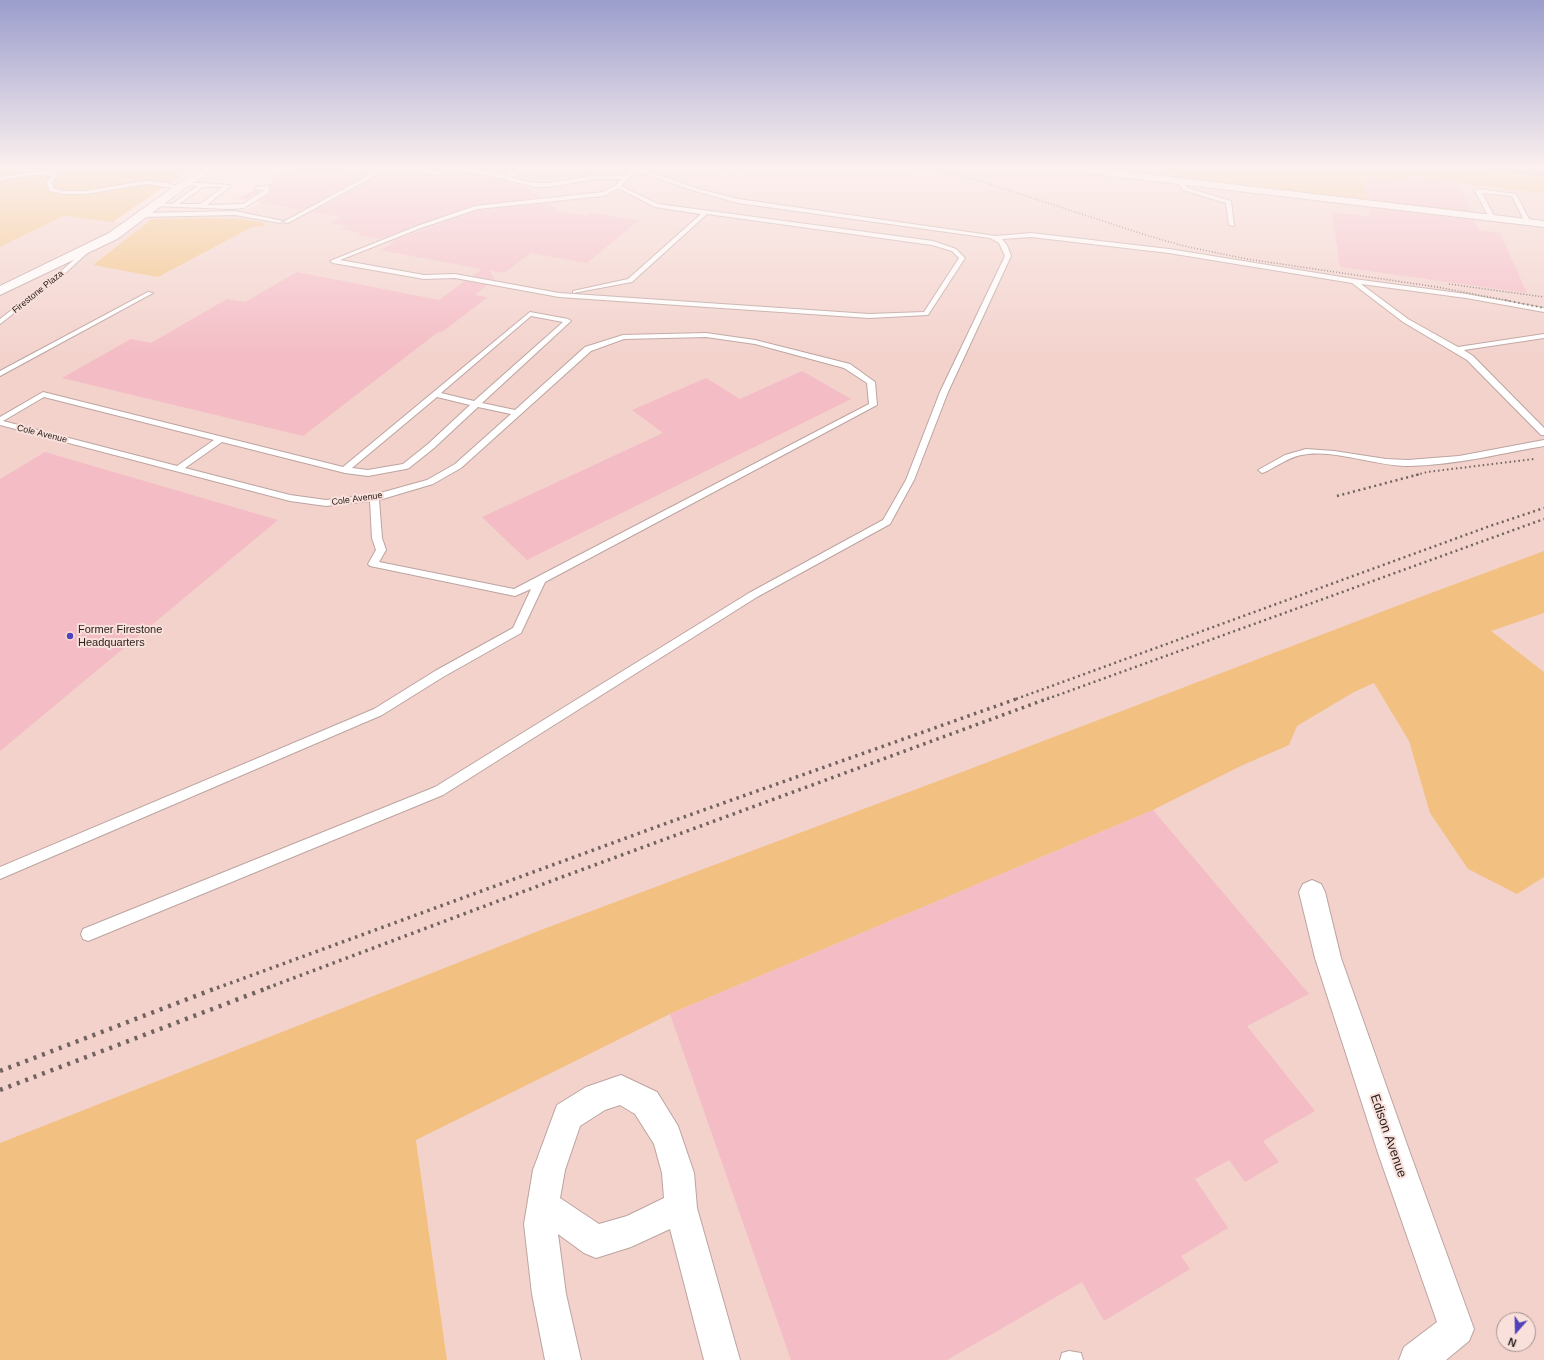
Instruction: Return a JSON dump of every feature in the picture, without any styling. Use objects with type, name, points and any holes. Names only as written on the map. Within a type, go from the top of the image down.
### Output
[{"type":"main road","points":[[0,291],[112,236],[121,229]]},
{"type":"street","name":"Edison Avenue","points":[[1312,892],[1328,958],[1394,1153],[1457,1329],[1417,1360]]},
{"type":"street","points":[[562,1360],[549,1294],[540,1224],[549,1170],[568,1116],[597,1098],[621,1090],[646,1103],[667,1137],[678,1173],[681,1208],[722,1360]]},
{"type":"street","points":[[543,1205],[596,1241],[631,1231],[681,1208]]},
{"type":"lane","points":[[413,229],[333,261],[424,277],[455,276],[559,295],[869,316],[926,314],[962,258],[960,254],[946,246],[933,243],[834,229]]},
{"type":"lane","points":[[559,295],[630,281],[687,229]]},
{"type":"lane","points":[[944,229],[997,237],[1031,235],[1085,240],[1169,251],[1354,281],[1466,296],[1544,310]]},
{"type":"lane","points":[[88,934],[439,791],[753,595],[887,522],[910,480],[944,392],[1008,256],[1005,245],[997,237]]},
{"type":"lane","name":"Firestone Plaza","points":[[0,322],[60,275],[94,245]]},
{"type":"lane","points":[[1354,281],[1372,297],[1403,319],[1425,333],[1457,348],[1470,358],[1544,433]]},
{"type":"lane","points":[[0,374],[150,293]]},
{"type":"lane","points":[[0,420],[43,394],[345,470],[368,474],[406,466],[431,446],[568,321],[530,314],[345,470]]},
{"type":"lane","name":"Cole Avenue","points":[[0,423],[180,468],[290,498],[326,503],[374,498],[430,482],[458,466],[588,349],[623,337],[706,335],[755,342],[847,366],[871,382],[873,405],[541,579]]},
{"type":"lane","points":[[1457,348],[1544,336]]},
{"type":"lane","points":[[435,394],[517,413]]},
{"type":"lane","points":[[180,468],[221,439]]},
{"type":"lane","points":[[1262,470],[1287,457],[1305,452],[1331,453],[1370,460],[1406,463],[1442,460],[1544,443]]},
{"type":"lane","points":[[374,498],[377,538],[381,550],[373,564],[515,593],[541,579]]},
{"type":"lane","points":[[0,873],[378,712],[440,674],[517,630],[541,579]]},
{"type":"shaded area","points":[[0,229],[36,229],[0,247]]},
{"type":"shaded area","points":[[36,229],[1544,229],[1544,1360],[447,1360],[416,1140],[0,1185],[0,247]]},
{"type":"shaded area","points":[[139,229],[247,229],[158,277],[93,265]]},
{"type":"shaded area","points":[[1544,551],[1544,613],[1491,631],[1544,672],[1544,877],[1517,894],[1468,869],[1430,813],[1409,741],[1374,683],[1354,692],[1297,726],[1289,745],[1243,765],[1153,810],[670,1014],[416,1140],[447,1360],[0,1360],[0,1143],[546,928]]},
{"type":"building","points":[[343,229],[405,229],[380,239],[357,235],[361,233]]},
{"type":"building","points":[[424,229],[628,229],[587,263],[531,253],[504,273],[489,270],[495,280],[472,276],[482,269],[380,250],[395,242],[392,241]]},
{"type":"building","points":[[1335,229],[1478,229],[1500,233],[1527,293],[1340,267]]},
{"type":"building","points":[[297,272],[439,300],[465,281],[487,285],[475,295],[488,297],[442,332],[438,332],[303,436],[62,378],[131,339],[151,343],[227,299],[245,302]]},
{"type":"building","points":[[802,371],[851,399],[527,560],[482,517],[663,433],[632,410],[706,378],[740,399]]},
{"type":"building","name":"Former Firestone Headquarters","points":[[45,452],[278,520],[0,751],[0,479]]},
{"type":"building","points":[[1153,810],[1309,994],[1247,1026],[1315,1111],[1263,1141],[1279,1162],[1245,1182],[1229,1160],[1195,1179],[1228,1228],[1181,1256],[1190,1269],[1104,1321],[1082,1282],[947,1360],[791,1360],[670,1014]]},
{"type":"railway","points":[[1129,229],[1184,246],[1247,259],[1437,287],[1508,301]]},
{"type":"railway","points":[[1449,284],[1544,297]]},
{"type":"railway","points":[[1508,301],[1544,308]]},
{"type":"railway","points":[[1416,475],[1427,472],[1534,459]]},
{"type":"railway","points":[[1337,496],[1420,474]]},
{"type":"railway","points":[[1016,699],[1490,526],[1544,508]]},
{"type":"railway","points":[[1047,699],[1544,519]]},
{"type":"railway","points":[[217,988],[667,823],[1019,698]]},
{"type":"railway","points":[[267,988],[562,877],[1049,698]]},
{"type":"railway","points":[[0,1071],[219,987]]},
{"type":"railway","points":[[0,1090],[270,987]]},
{"type":"place","name":"Former Firestone Headquarters","points":[[70,636]]}]
